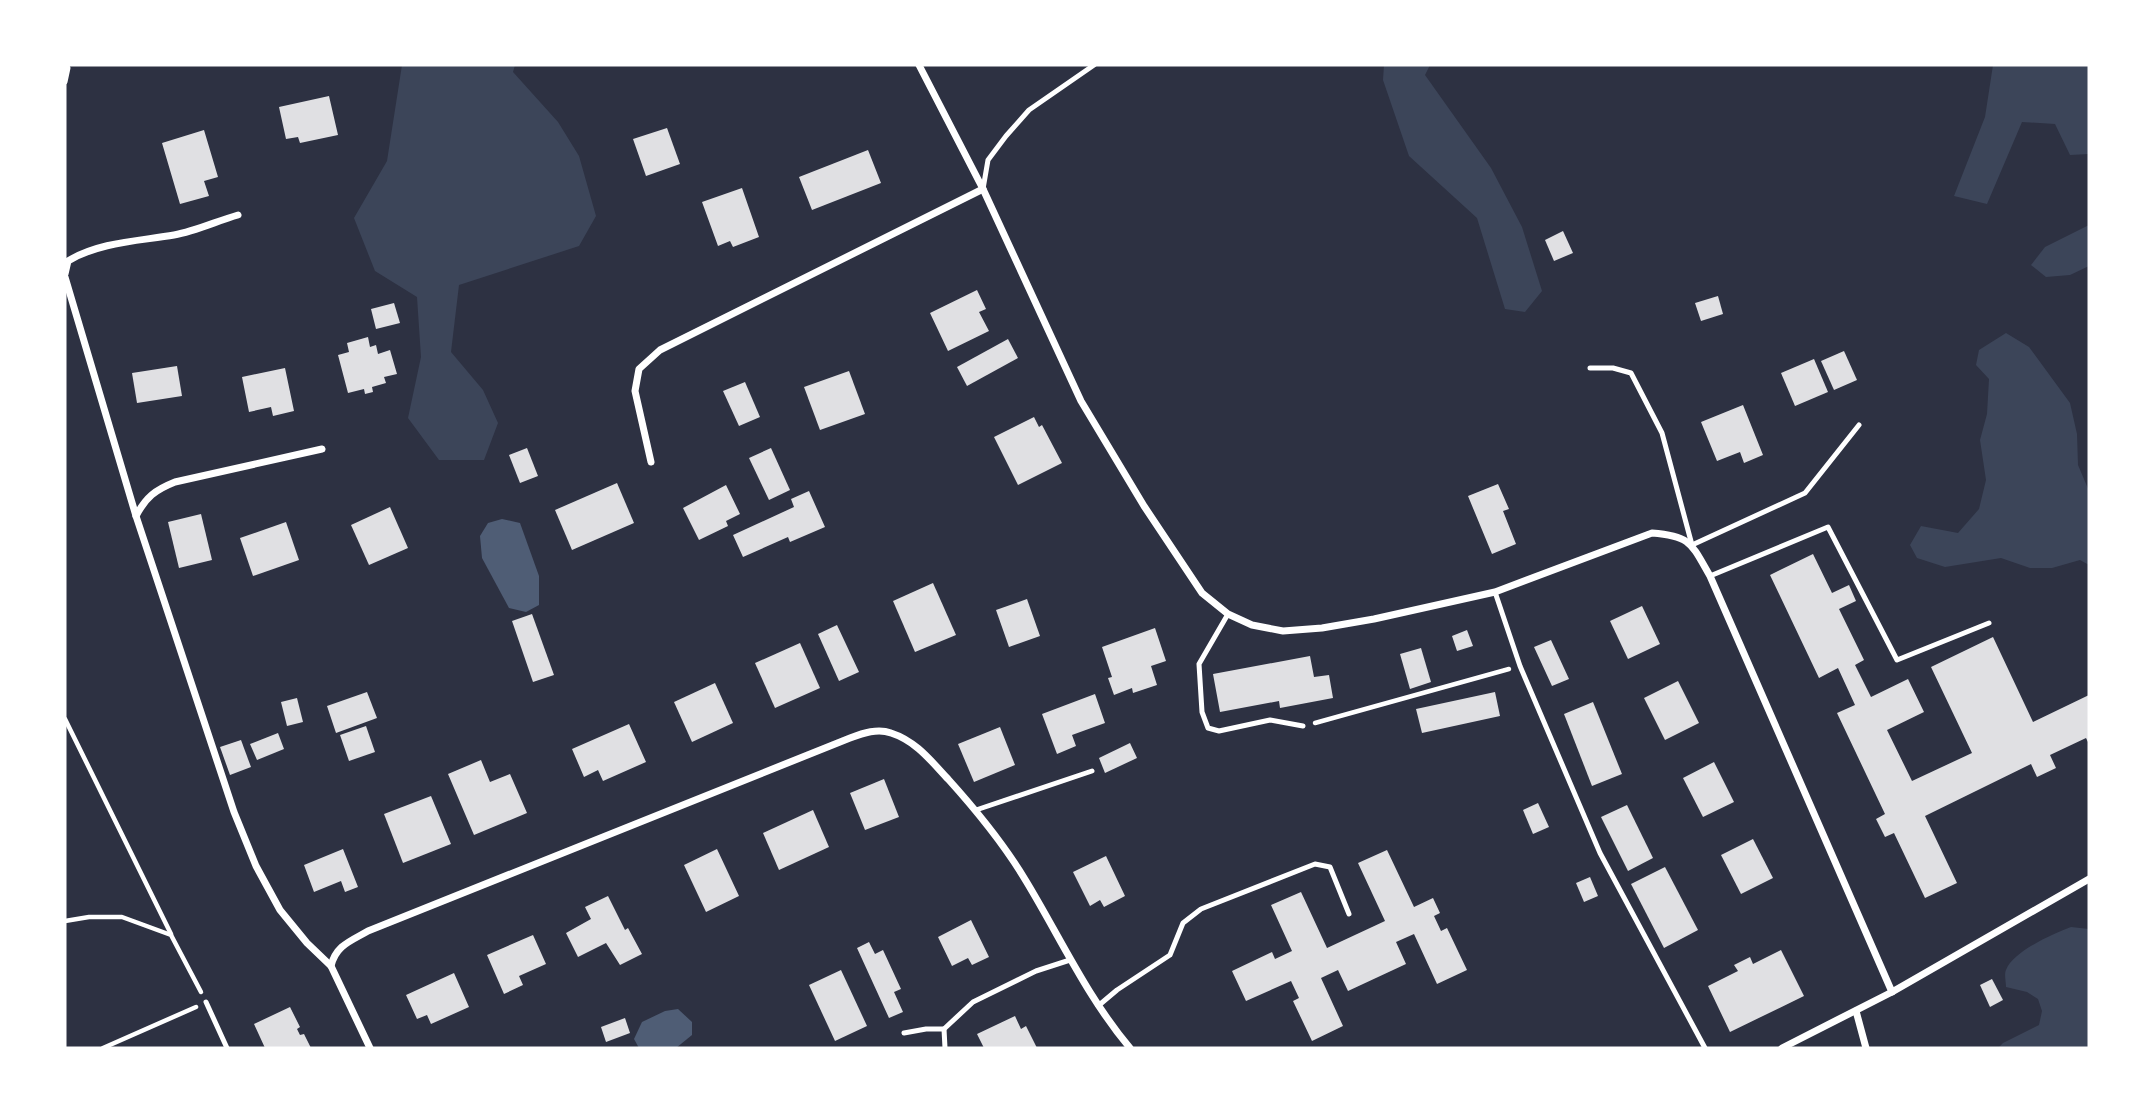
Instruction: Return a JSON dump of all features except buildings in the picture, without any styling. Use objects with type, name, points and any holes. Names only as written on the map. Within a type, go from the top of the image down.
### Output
[{"type":"street","points":[[919,65],[983,189],[1081,401],[1144,506],[1202,593],[1228,614],[1252,625],[1283,631],[1322,628],[1374,620],[1495,592],[1652,533],[1676,535],[1692,545],[1710,576],[1892,992]]},
{"type":"street","points":[[651,462],[635,391],[639,369],[660,350],[983,189]]},
{"type":"street","points":[[237,215],[178,234],[131,241],[79,254],[68,261],[65,276],[136,516],[234,812],[256,866],[280,910],[307,943],[331,966],[370,1048]]},
{"type":"street","points":[[136,516],[146,498],[156,490],[175,482],[322,449]]},
{"type":"street","points":[[331,966],[334,953],[368,931],[868,732],[888,731],[919,748],[976,810],[1025,879],[1098,1006],[1130,1048]]},
{"type":"street","points":[[1782,1048],[1892,992],[2089,879]]},
{"type":"street","points":[[1856,1011],[1866,1048]]},
{"type":"lane","points":[[65,82],[68,68],[66,65]]},
{"type":"lane","points":[[983,189],[988,160],[1029,110],[1094,65]]},
{"type":"lane","points":[[1590,368],[1613,368],[1631,373],[1662,433],[1692,545],[1805,493],[1859,425]]},
{"type":"lane","points":[[1710,576],[1828,527],[1897,660],[1989,623]]},
{"type":"lane","points":[[1495,592],[1520,666],[1600,853],[1705,1048]]},
{"type":"lane","points":[[1228,614],[1199,664],[1202,712],[1208,728],[1219,731],[1270,720],[1303,726]]},
{"type":"lane","points":[[976,810],[1092,771]]},
{"type":"lane","points":[[1098,1006],[1170,955],[1183,923],[1201,909],[1315,864],[1330,867],[1349,914]]},
{"type":"lane","points":[[904,1032],[944,1029],[973,1002],[1036,971],[1070,960]]},
{"type":"lane","points":[[206,1002],[227,1048]]},
{"type":"lane","points":[[944,1029],[945,1048]]},
{"type":"path","points":[[1303,726],[1520,666]]},
{"type":"path","points":[[65,719],[206,1002],[103,1048]]},
{"type":"path","points":[[65,921],[89,916],[122,917],[172,935]]},
{"type":"shaded area","points":[[402,65],[515,65],[513,72],[558,122],[579,156],[596,216],[579,246],[459,285],[451,352],[483,390],[498,423],[484,460],[439,460],[408,418],[421,357],[417,297],[375,271],[354,218],[387,161]]},
{"type":"shaded area","points":[[1384,65],[1430,65],[1425,75],[1491,168],[1522,227],[1542,291],[1525,312],[1505,309],[1477,218],[1409,156],[1383,80]]},
{"type":"shaded area","points":[[1993,65],[2089,65],[2089,154],[2070,155],[2055,124],[2022,122],[1987,204],[1954,196],[1985,117]]},
{"type":"shaded area","points":[[2089,225],[2089,266],[2070,275],[2046,277],[2031,265],[2045,247]]},
{"type":"shaded area","points":[[2006,333],[2029,347],[2070,403],[2077,434],[2078,465],[2089,491],[2089,565],[2080,560],[2052,568],[2030,568],[2001,558],[1945,567],[1917,558],[1910,545],[1921,526],[1958,533],[1979,509],[1986,480],[1980,440],[1987,414],[1989,379],[1976,365],[1979,350]]},
{"type":"shaded area","points":[[502,519],[520,523],[539,576],[539,605],[526,612],[509,608],[482,558],[480,536],[488,523]]},
{"type":"shaded area","points":[[2071,927],[2089,929],[2089,1048],[1998,1048],[2039,1025],[2042,1011],[2038,999],[2027,992],[2006,987],[2005,972],[2010,963],[2034,944]]},
{"type":"shaded area","points":[[678,1009],[692,1022],[692,1035],[676,1048],[639,1048],[634,1039],[642,1022],[665,1011]]}]
